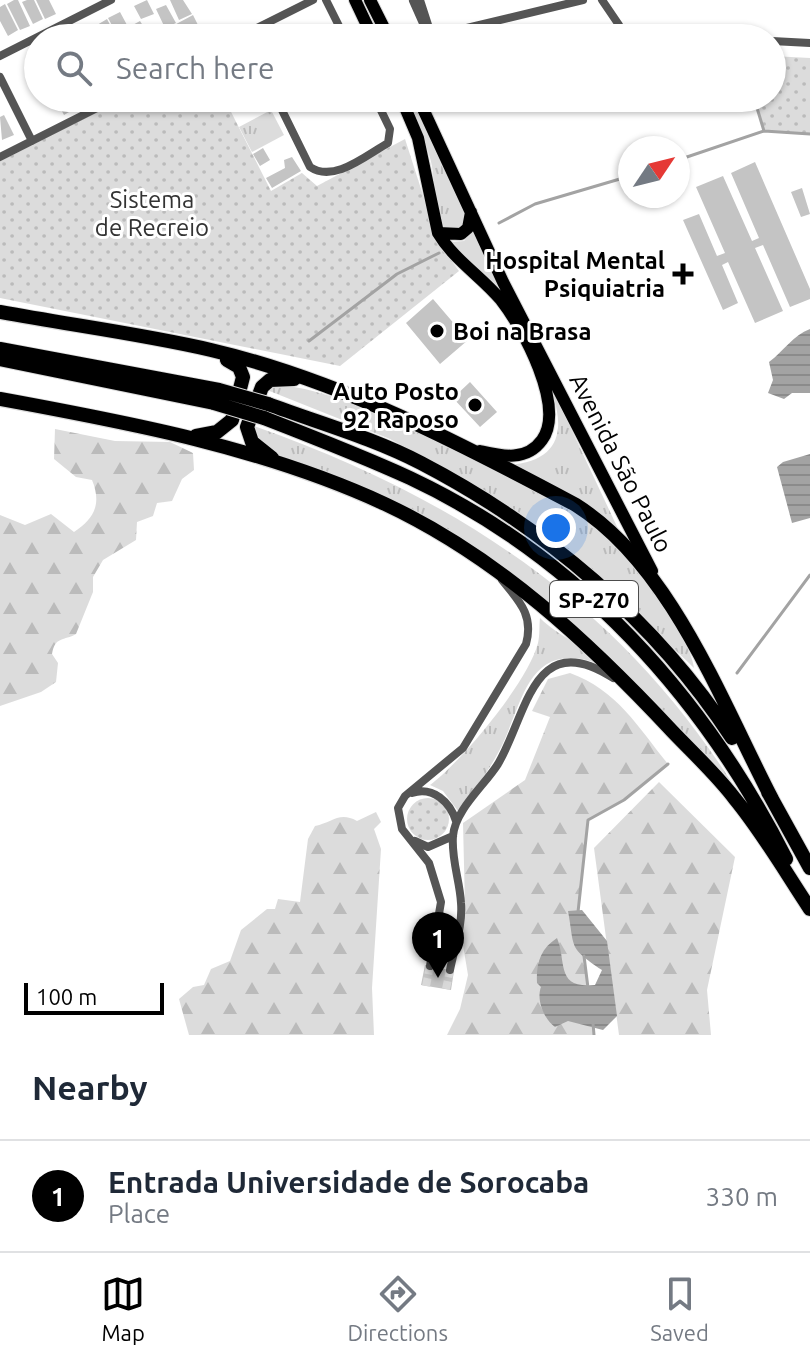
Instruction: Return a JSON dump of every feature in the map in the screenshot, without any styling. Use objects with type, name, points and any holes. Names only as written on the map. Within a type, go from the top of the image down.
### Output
[{"type":"highway","name":"SP-270","points":[[0,312],[211,350],[306,379],[377,407],[458,445],[597,518],[660,588],[810,868]]},
{"type":"highway","name":"SP-270","points":[[0,349],[217,397],[420,462],[485,500],[554,548],[603,588],[690,681],[772,799]]},
{"type":"highway","points":[[188,437],[217,432],[226,427],[232,420],[243,388],[239,367],[211,350]]},
{"type":"highway","name":"SP-270","points":[[0,359],[217,397]]},
{"type":"highway","points":[[283,464],[252,442],[247,427],[258,392],[270,380],[306,379]]},
{"type":"highway","name":"SP-270","points":[[0,399],[188,437],[283,464],[384,504],[437,532],[494,570],[572,629],[640,696],[736,799],[810,908]]},
{"type":"highway","name":"SP-270","points":[[266,411],[425,486],[478,515],[596,600],[681,692],[716,739],[762,812],[810,908]]},
{"type":"main road","points":[[355,0],[366,24]]},
{"type":"main road","points":[[372,0],[383,24]]},
{"type":"main road","name":"Avenida São Paulo","points":[[407,112],[418,138],[438,233],[446,246],[505,305],[547,391],[551,410],[544,437],[521,456],[501,456],[458,445]]},
{"type":"main road","name":"Avenida São Paulo","points":[[425,112],[503,282],[660,588]]},
{"type":"main road","points":[[438,233],[449,236],[464,232],[472,220],[471,207]]},
{"type":"street","points":[[63,24],[111,0]]},
{"type":"street","points":[[268,24],[313,0]]},
{"type":"street","points":[[326,0],[338,24]]},
{"type":"street","points":[[413,0],[422,24]]},
{"type":"street","points":[[420,0],[426,24]]},
{"type":"street","points":[[495,24],[583,0]]},
{"type":"street","points":[[602,0],[618,24]]},
{"type":"street","points":[[786,42],[810,43]]},
{"type":"street","points":[[0,56],[24,44]]},
{"type":"street","points":[[0,77],[32,141]]},
{"type":"street","points":[[0,157],[89,112]]},
{"type":"street","points":[[283,112],[310,167],[320,174],[332,174],[388,143],[390,129],[382,112]]},
{"type":"street","points":[[494,570],[526,610],[530,632],[526,644],[463,748],[405,796],[398,816],[402,829],[429,863],[441,902],[431,963],[450,967],[462,906],[453,836],[456,821],[499,762],[533,685],[561,662],[581,663],[608,675],[640,696]]},
{"type":"street","points":[[405,796],[419,791],[431,793],[446,802],[456,821]]},
{"type":"street","points":[[414,841],[428,847],[453,836]]},
{"type":"green space","points":[[786,57],[810,58],[810,134],[764,131],[758,112],[786,112]]},
{"type":"green space","name":"Sistema de Recreio","points":[[97,112],[231,112],[271,191],[302,173],[317,186],[405,139],[438,242],[459,271],[340,366],[0,298],[0,161]]},
{"type":"green space","points":[[272,112],[284,135],[252,152],[239,127]]},
{"type":"green space","points":[[411,112],[417,112],[466,217],[459,230],[445,228],[440,220],[430,158]]},
{"type":"green space","points":[[476,226],[620,533],[506,465],[543,455],[557,433],[555,401],[540,365],[517,327],[451,242],[464,241]]},
{"type":"green space","points":[[272,385],[299,388],[364,408],[435,440],[582,515],[617,548],[651,590],[680,633],[694,668],[601,578],[543,531],[475,486],[390,439],[267,390]]},
{"type":"green space","points":[[254,426],[400,487],[530,566],[588,614],[643,667],[693,727],[739,794],[550,604],[335,476],[263,449]]},
{"type":"green space","points":[[55,429],[115,441],[170,442],[193,453],[194,470],[182,479],[172,501],[157,503],[153,516],[137,522],[136,540],[103,560],[93,577],[93,592],[76,634],[58,642],[53,648],[52,654],[58,663],[56,682],[41,692],[0,706],[0,515],[25,525],[51,514],[74,532],[87,522],[96,504],[92,480],[76,477],[54,459]]},
{"type":"green space","points":[[540,618],[599,664],[574,658],[556,660],[541,668],[521,698],[494,761],[458,811],[443,791],[430,785],[476,740],[508,699],[532,659],[538,643]]},
{"type":"green space","points":[[570,673],[601,689],[614,700],[668,764],[624,800],[588,820],[578,910],[594,1035],[447,1035],[460,1009],[468,975],[461,933],[465,906],[463,823],[525,780],[550,717],[532,711],[548,679]]},
{"type":"green space","points":[[659,782],[735,857],[707,990],[711,1035],[619,1035],[594,848]]},
{"type":"green space","points":[[428,798],[443,804],[449,819],[443,834],[428,840],[413,834],[407,819],[413,804]]},
{"type":"green space","points":[[376,812],[381,822],[374,829],[381,849],[372,988],[374,1035],[189,1035],[179,999],[193,987],[204,985],[211,969],[230,961],[241,930],[267,909],[275,909],[278,899],[300,902],[308,839],[315,826],[340,817],[357,821]]},
{"type":"shaded area","points":[[810,329],[810,393],[792,393],[784,399],[768,393],[773,380],[769,362]]},
{"type":"shaded area","points":[[810,454],[810,518],[792,523],[777,467],[783,462]]},
{"type":"shaded area","points":[[582,910],[607,941],[617,1016],[603,1030],[568,1021],[555,1027],[547,1019],[540,1003],[538,963],[543,952],[557,938],[565,972],[574,983],[595,985],[602,970],[578,951],[573,940],[568,911]]},
{"type":"building","points":[[18,0],[29,24],[24,24],[24,28],[20,30],[7,4]]},
{"type":"building","points":[[34,0],[43,19],[33,24],[22,2]]},
{"type":"building","points":[[36,0],[49,0],[56,14],[45,19]]},
{"type":"building","points":[[147,0],[154,14],[141,19],[134,6]]},
{"type":"building","points":[[170,0],[183,0],[192,14],[179,20]]},
{"type":"building","points":[[5,4],[18,30],[8,36],[0,21],[0,7]]},
{"type":"building","points":[[166,5],[176,23],[163,24],[156,9]]},
{"type":"building","points":[[120,12],[126,24],[111,24],[108,18]]},
{"type":"building","points":[[193,15],[198,24],[176,24]]},
{"type":"building","points":[[4,115],[14,135],[2,140],[0,117]]},
{"type":"building","points":[[263,148],[270,160],[260,166],[253,154]]},
{"type":"building","points":[[292,157],[301,171],[272,188],[266,178],[285,168],[284,160]]},
{"type":"building","points":[[755,162],[810,289],[810,299],[790,307],[763,245],[755,248],[783,311],[755,323],[728,262],[722,265],[738,303],[723,310],[683,220],[699,214],[717,256],[725,253],[696,187],[723,176],[752,241],[759,238],[731,173]]},
{"type":"building","points":[[802,188],[810,214],[801,217],[791,192]]},
{"type":"building","name":"Boi na Brasa","points":[[433,299],[468,340],[440,364],[406,323]]},
{"type":"building","name":"Auto Posto 92 Raposo","points":[[470,382],[497,412],[480,427],[453,398]]},
{"type":"building","points":[[425,965],[454,971],[451,990],[421,985]]},
{"type":"waterway","points":[[758,112],[764,131],[810,134]]},
{"type":"waterway","points":[[690,156],[764,131]]},
{"type":"waterway","points":[[499,223],[535,204],[618,180]]},
{"type":"waterway","points":[[309,341],[397,274],[439,253]]},
{"type":"waterway","points":[[737,673],[810,575]]},
{"type":"waterway","points":[[578,912],[588,820],[624,800],[668,764]]},
{"type":"waterway","points":[[584,956],[588,988]]},
{"type":"waterway","points":[[593,1023],[594,1035]]},
{"type":"tunnel","points":[[426,986],[430,966]]},
{"type":"tunnel","points":[[446,989],[450,970]]},
{"type":"place","name":"Hospital Mental Psiquiatria","points":[[683,274]]},
{"type":"place","name":"Boi na Brasa","points":[[437,331]]},
{"type":"place","name":"Auto Posto 92 Raposo","points":[[475,405]]},
{"type":"place","name":"Entrada Universidade de Sorocaba","points":[[438,978]]}]
